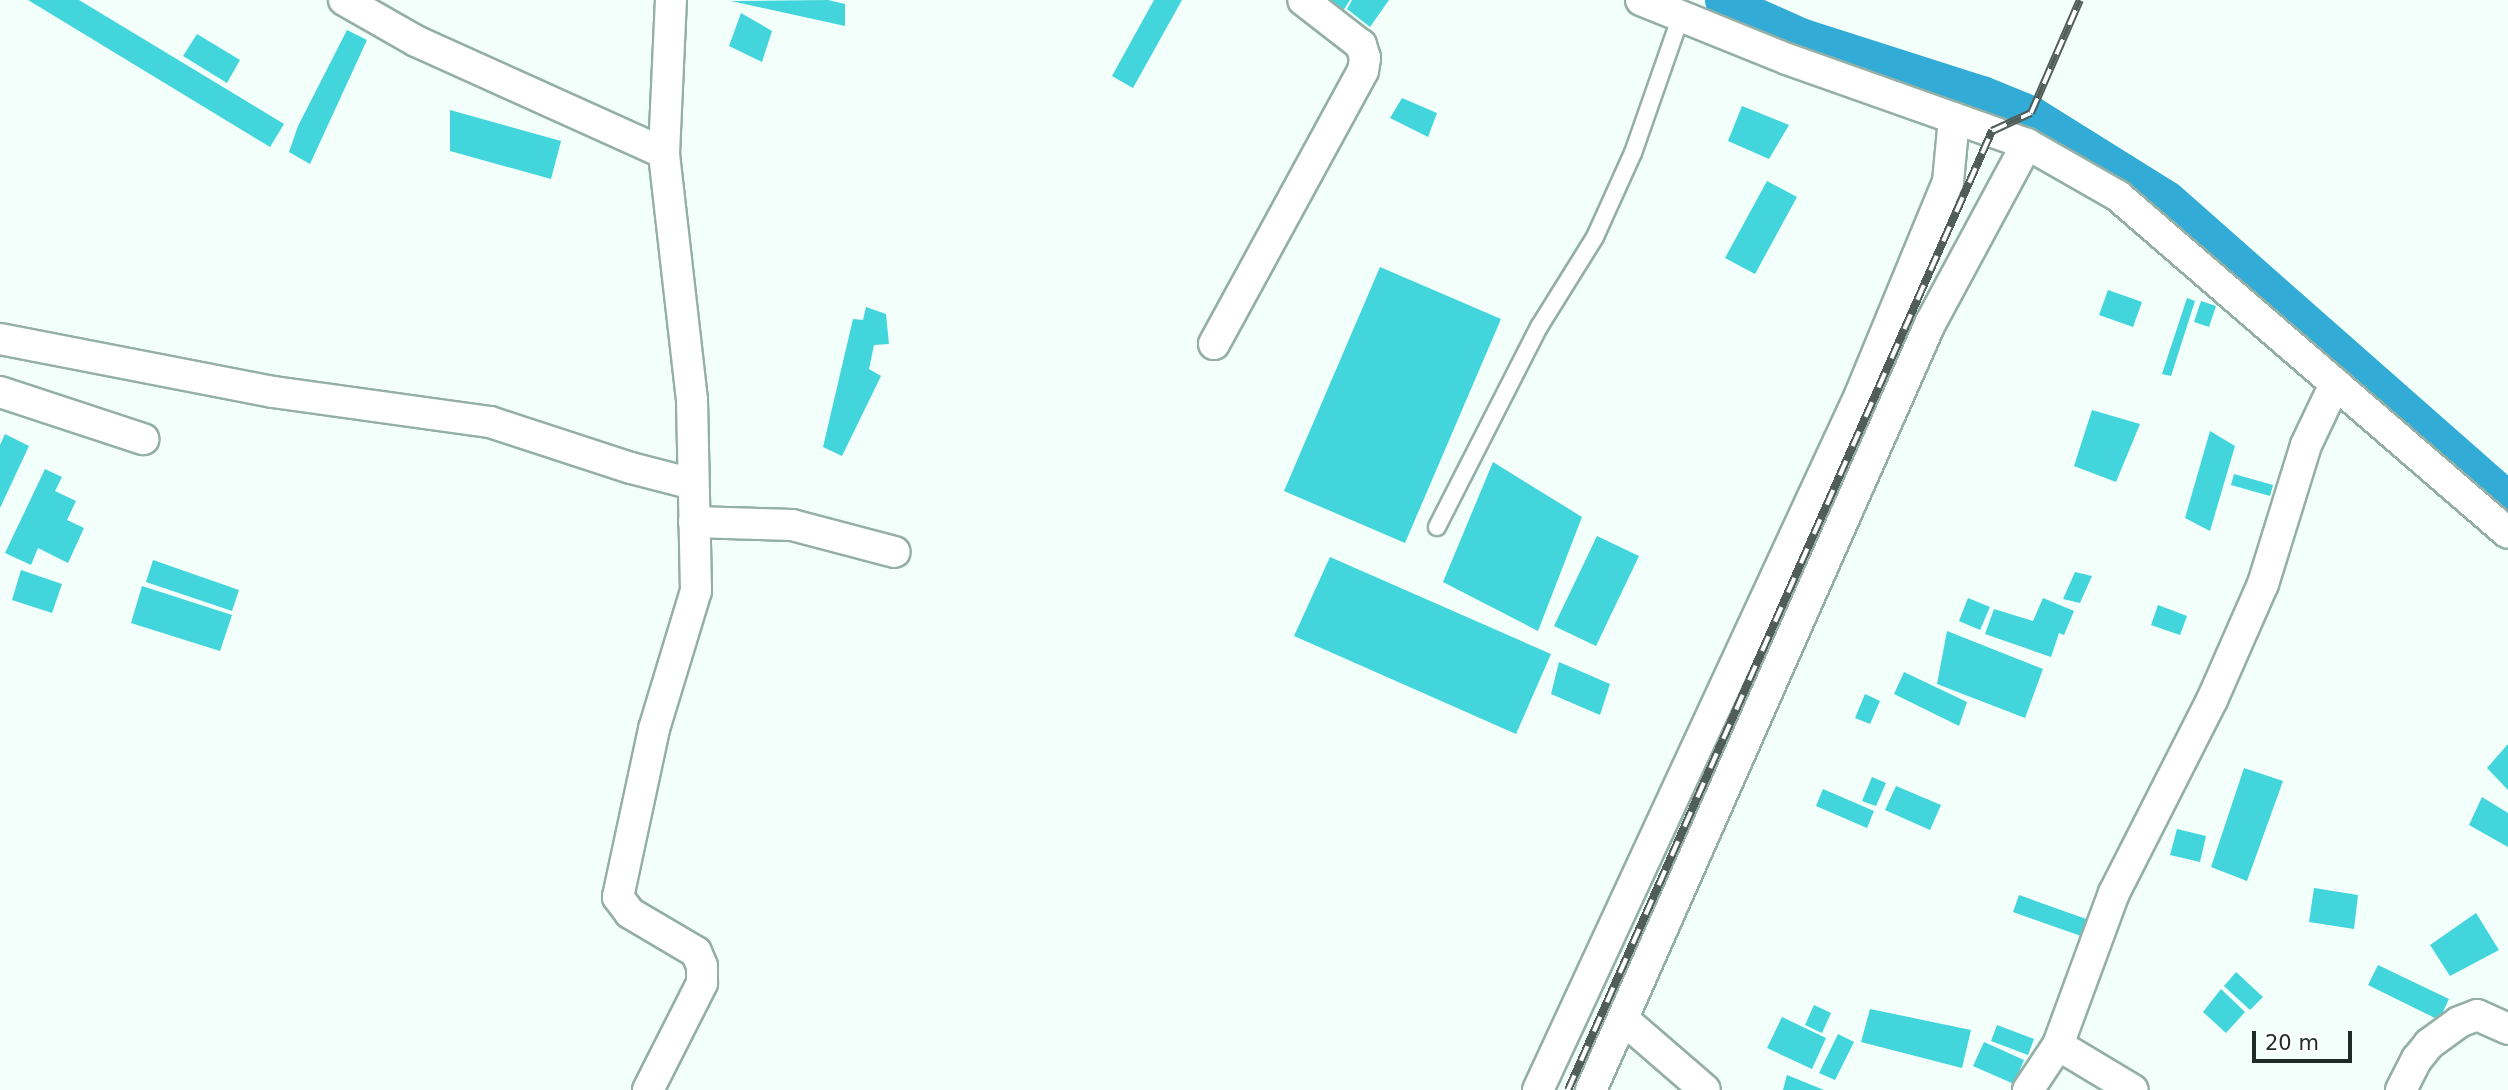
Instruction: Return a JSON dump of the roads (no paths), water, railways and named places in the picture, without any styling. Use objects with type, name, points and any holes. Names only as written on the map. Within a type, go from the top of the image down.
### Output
[{"type":"street","points":[[344,0],[416,41],[664,153]]},
{"type":"street","points":[[648,1090],[702,983],[702,966],[696,952],[630,913],[618,897],[654,729],[691,614],[695,591],[692,400],[664,153],[671,0]]},
{"type":"street","points":[[1214,344],[1363,71],[1365,58],[1361,45],[1303,0]]},
{"type":"street","points":[[1641,0],[1681,19],[2028,144],[2118,196],[2508,533]]},
{"type":"street","points":[[1538,1090],[1860,396],[1948,182],[1954,118]]},
{"type":"street","points":[[1591,1090],[1930,324],[2028,144]]},
{"type":"street","points":[[0,339],[273,392],[490,422],[631,468],[693,484]]},
{"type":"street","points":[[2028,1090],[2058,1045],[2114,893],[2212,700],[2263,584],[2306,445],[2335,384]]},
{"type":"street","points":[[0,392],[143,439]]},
{"type":"street","points":[[694,522],[792,525],[895,552]]},
{"type":"street","points":[[2401,1090],[2417,1059],[2429,1044],[2459,1022],[2477,1015],[2508,1029]]},
{"type":"street","points":[[1623,1019],[1705,1090]]},
{"type":"street","points":[[2058,1045],[2133,1090]]},
{"type":"lane","points":[[1437,527],[1539,327],[1595,237],[1633,153],[1681,19]]},
{"type":"waterway","points":[[1722,0],[1803,36],[1982,93],[2031,113],[2167,198],[2508,499]]},
{"type":"railway","points":[[1568,1090],[1992,131],[2031,113],[2080,0]]}]
